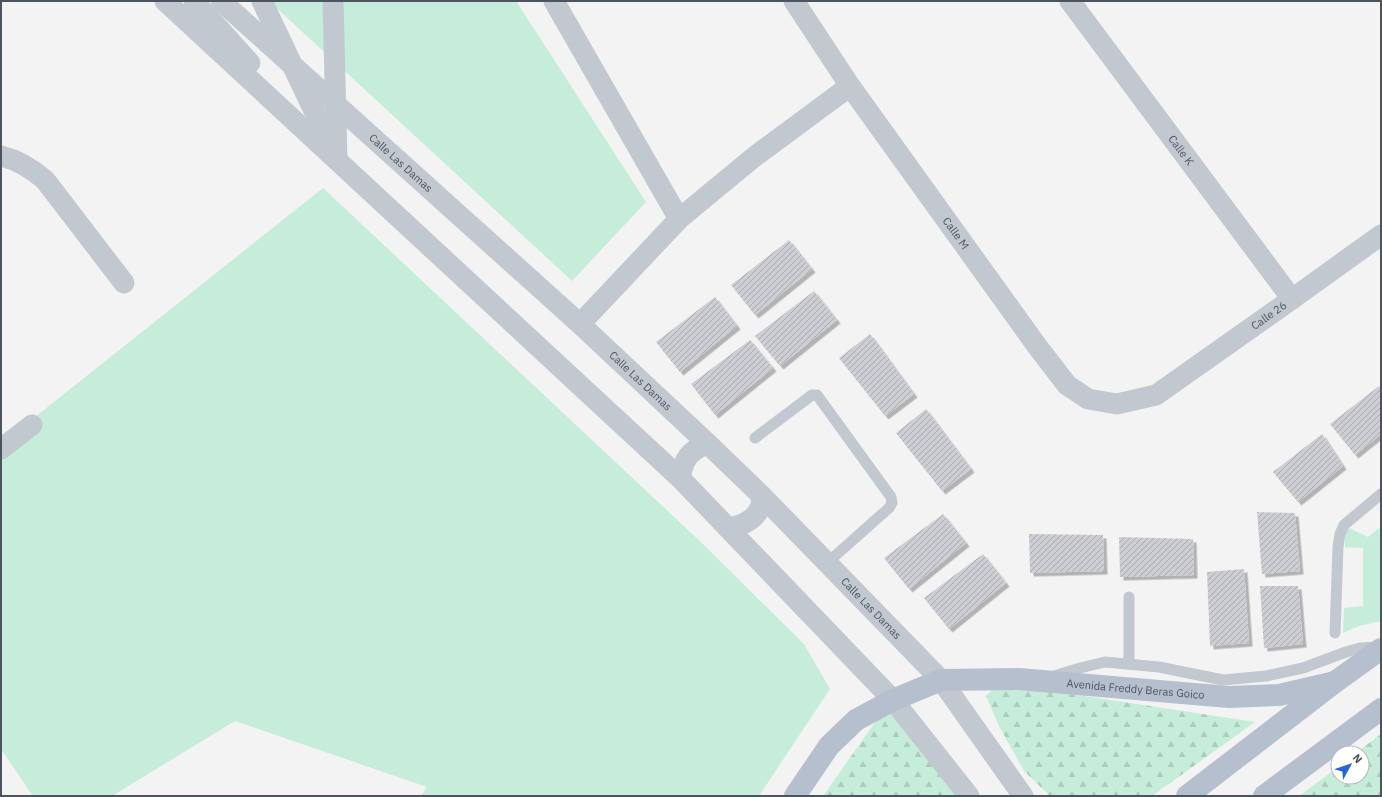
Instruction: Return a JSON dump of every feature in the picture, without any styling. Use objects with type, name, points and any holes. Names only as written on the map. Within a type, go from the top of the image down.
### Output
[{"type":"main road","points":[[1187,796],[1334,682],[1381,648]]},
{"type":"main road","name":"Avenida Freddy Beras Goico","points":[[795,796],[829,746],[856,720],[893,700],[941,680],[1019,679],[1229,697],[1279,695],[1334,682]]},
{"type":"main road","points":[[1264,796],[1381,709]]},
{"type":"street","points":[[165,1],[680,478],[893,700],[969,796]]},
{"type":"street","points":[[194,1],[337,160]]},
{"type":"street","name":"Calle Las Damas","points":[[221,1],[580,324],[762,496],[941,680],[1023,796]]},
{"type":"street","points":[[262,1],[337,160]]},
{"type":"street","points":[[333,1],[337,160]]},
{"type":"street","points":[[554,1],[679,219]]},
{"type":"street","name":"Calle M","points":[[794,1],[850,86],[1032,340],[1067,386],[1088,399],[1117,404],[1156,395]]},
{"type":"street","name":"Calle K","points":[[1070,1],[1292,299]]},
{"type":"street","points":[[580,324],[679,219],[754,157],[850,86]]},
{"type":"street","points":[[1,156],[10,158],[30,168],[45,180],[124,283]]},
{"type":"street","name":"Calle 26","points":[[1156,395],[1381,235]]},
{"type":"street","points":[[1,449],[32,425]]},
{"type":"street","points":[[680,478],[683,464],[689,455],[695,449],[707,443]]},
{"type":"street","points":[[728,528],[741,526],[753,518],[760,508],[762,496]]},
{"type":"lane","points":[[755,438],[812,395],[817,395],[891,497],[892,503],[889,508],[827,563]]},
{"type":"lane","points":[[1335,633],[1338,547],[1340,534],[1344,525],[1381,494]]},
{"type":"lane","points":[[1129,597],[1129,664]]},
{"type":"lane","points":[[1040,681],[1080,668],[1105,662],[1159,667],[1223,680],[1266,676],[1303,668],[1360,648],[1381,648]]},
{"type":"green space","points":[[269,1],[516,1],[646,202],[572,281]]},
{"type":"green space","points":[[323,188],[704,545],[804,644],[830,689],[759,796],[421,796],[427,787],[235,721],[112,796],[33,796],[1,749],[1,444]]},
{"type":"green space","points":[[1381,527],[1381,621],[1359,626],[1343,633],[1344,608],[1363,606],[1363,548],[1345,547],[1345,533],[1349,528],[1368,537]]},
{"type":"green space","points":[[999,683],[1255,722],[1152,796],[1050,796],[1024,771],[999,726],[986,696]]},
{"type":"green space","points":[[890,701],[961,796],[823,796]]},
{"type":"green space","points":[[1381,734],[1381,796],[1299,796],[1330,773],[1330,785],[1370,785],[1370,745],[1367,745]]},
{"type":"building","points":[[789,240],[812,269],[755,315],[731,285]]},
{"type":"building","points":[[814,291],[837,320],[780,366],[755,336]]},
{"type":"building","points":[[715,297],[737,326],[680,372],[656,342]]},
{"type":"building","points":[[870,334],[914,394],[885,416],[839,358]]},
{"type":"building","points":[[750,340],[773,368],[715,415],[691,384]]},
{"type":"building","points":[[1379,386],[1381,389],[1381,434],[1355,455],[1330,424]]},
{"type":"building","points":[[926,409],[971,469],[942,491],[896,433]]},
{"type":"building","points":[[1322,434],[1343,466],[1298,502],[1273,472]]},
{"type":"building","points":[[1257,512],[1295,513],[1300,571],[1262,574]]},
{"type":"building","points":[[943,514],[966,543],[909,589],[884,558]]},
{"type":"building","points":[[1029,534],[1103,535],[1104,571],[1030,573]]},
{"type":"building","points":[[1119,537],[1193,539],[1194,575],[1120,577]]},
{"type":"building","points":[[983,554],[1006,583],[949,629],[924,598]]},
{"type":"building","points":[[1244,569],[1249,643],[1210,646],[1207,572]]},
{"type":"building","points":[[1260,586],[1298,586],[1303,644],[1264,648]]}]
